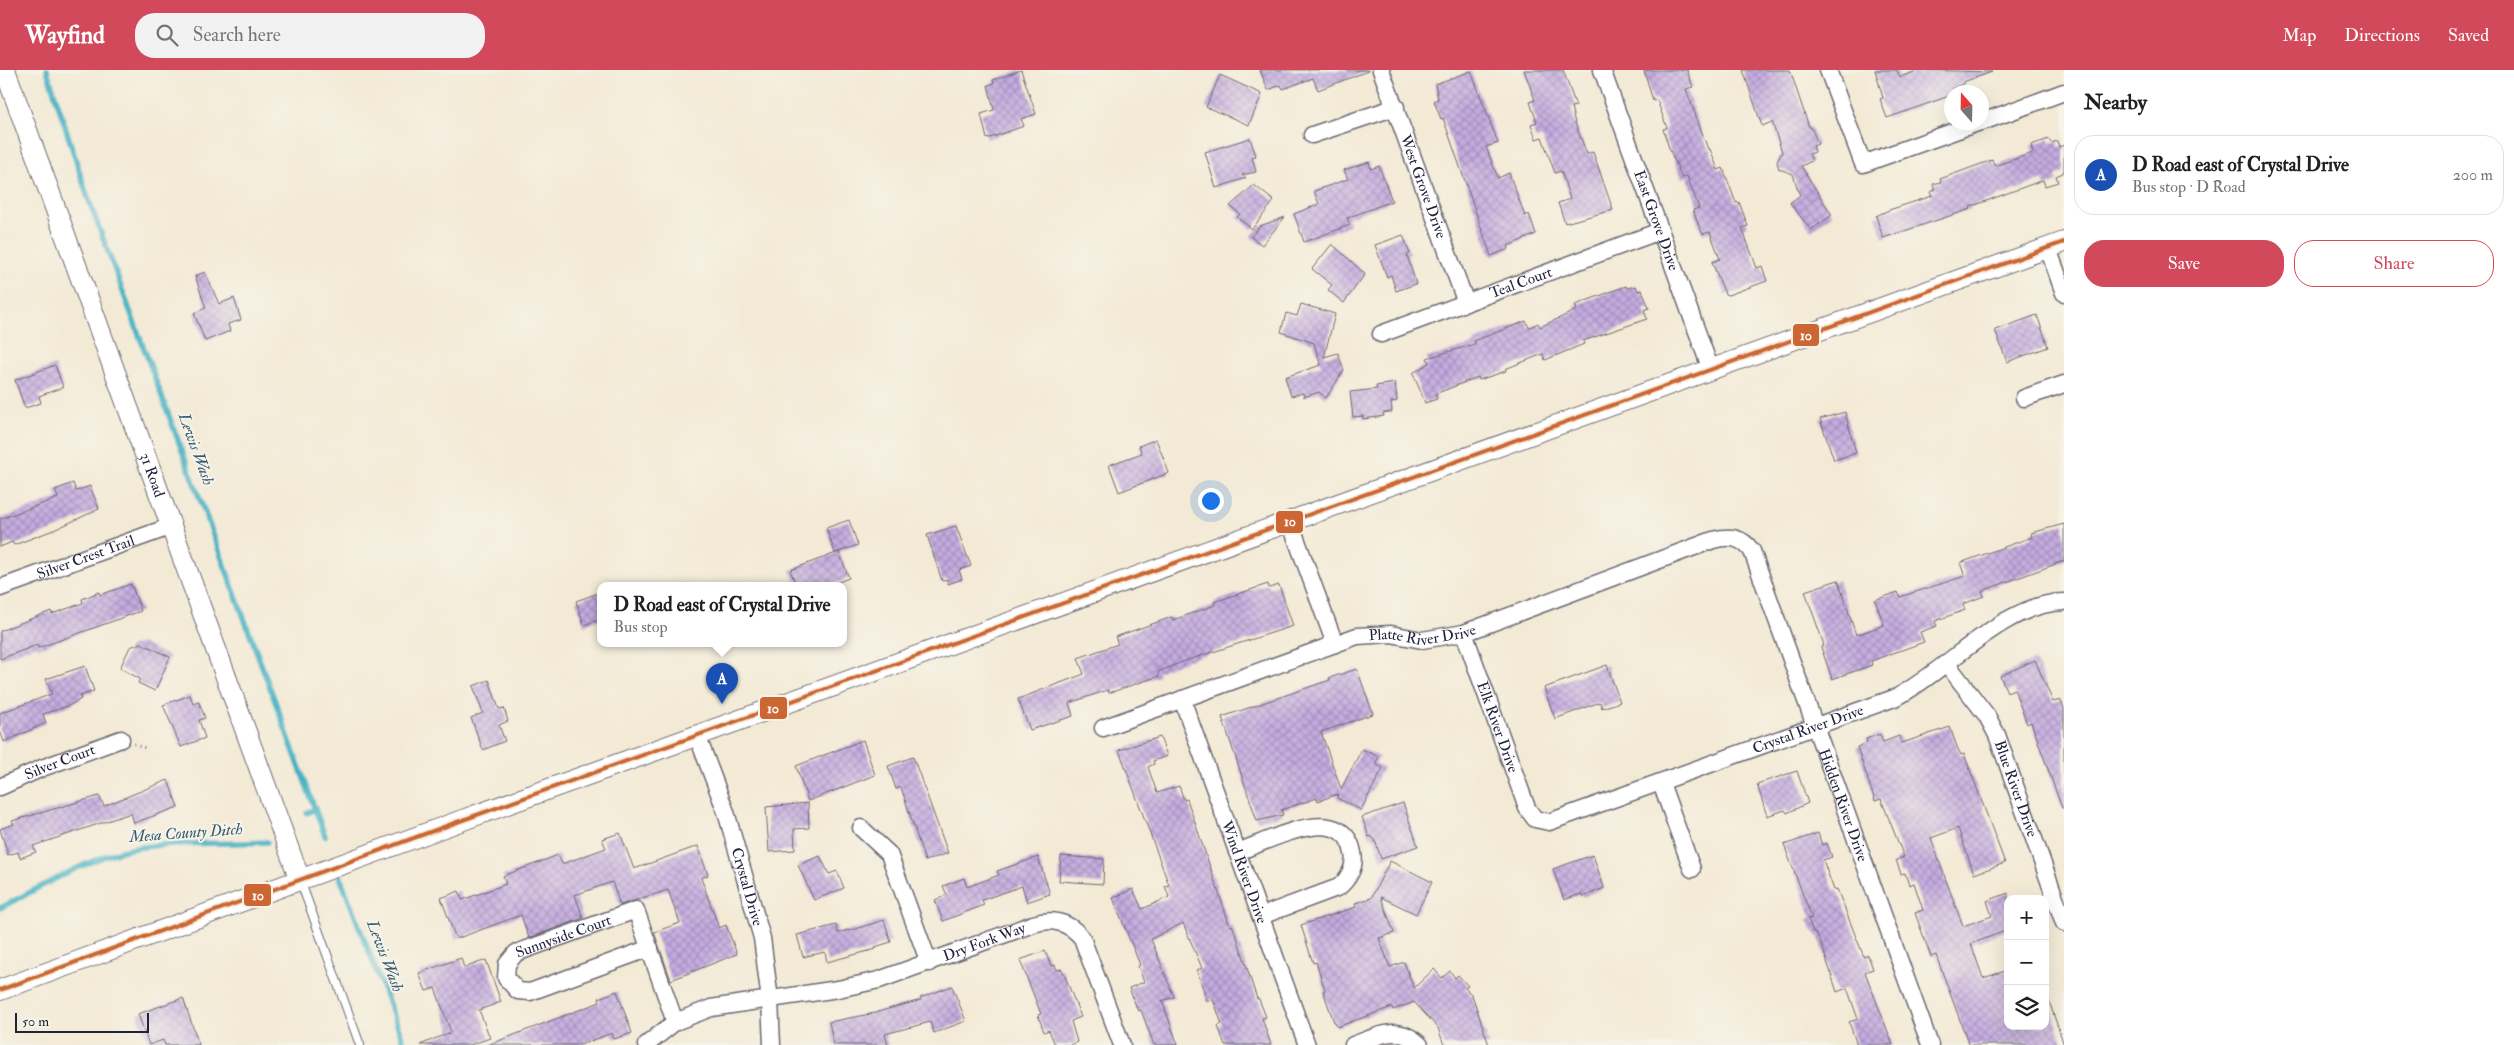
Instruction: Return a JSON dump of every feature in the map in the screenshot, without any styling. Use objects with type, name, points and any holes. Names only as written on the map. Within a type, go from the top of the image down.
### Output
[{"type":"street","name":"31 Road","points":[[5,70],[300,880]]},
{"type":"street","name":"West Grove Drive","points":[[1381,70],[1466,303]]},
{"type":"street","name":"East Grove Drive","points":[[1602,70],[1711,370]]},
{"type":"street","points":[[1828,70],[1863,164],[1959,130]]},
{"type":"street","points":[[1989,119],[2064,92]]},
{"type":"street","points":[[1312,136],[1396,107]]},
{"type":"street","name":"Teal Court","points":[[1382,334],[1660,230]]},
{"type":"street","points":[[0,990],[696,735],[2056,245],[2064,293]]},
{"type":"street","points":[[2024,398],[2064,384]]},
{"type":"street","points":[[1290,522],[1335,644]]},
{"type":"street","name":"Silver Crest Trail","points":[[0,588],[172,526]]},
{"type":"street","name":"Platte River Drive","points":[[1103,728],[1357,636],[1391,634],[1422,640],[1464,633],[1713,540],[1728,537],[1741,540]]},
{"type":"street","name":"Hidden River Drive","points":[[1741,540],[1752,551],[1930,1045]]},
{"type":"street","name":"Crystal River Drive","points":[[1535,819],[1549,822],[1562,818],[1897,697],[1922,683],[2014,615],[2033,606],[2064,602]]},
{"type":"street","name":"Elk River Drive","points":[[1464,633],[1521,794],[1535,819]]},
{"type":"street","name":"Blue River Drive","points":[[1946,664],[1986,716],[1997,734],[2064,923]]},
{"type":"street","name":"Wind River Drive","points":[[1182,699],[1307,1045]]},
{"type":"street","name":"Crystal Drive","points":[[696,735],[726,812],[762,938],[770,1000],[772,1045]]},
{"type":"street","name":"Silver Court","points":[[0,787],[42,768],[121,739]]},
{"type":"street","points":[[1661,782],[1692,869]]},
{"type":"street","points":[[1237,852],[1317,825],[1334,828],[1342,832],[1352,847],[1354,865],[1346,881],[1339,887],[1261,916]]},
{"type":"street","points":[[861,828],[889,854],[929,963]]},
{"type":"street","name":"Sunnyside Court","points":[[650,948],[530,992],[518,991],[506,978],[507,964],[516,953],[636,910],[650,948],[675,1022]]},
{"type":"street","name":"Dry Fork Way","points":[[646,1045],[675,1022],[728,1004],[838,990],[879,980],[1033,924],[1060,922],[1076,931],[1086,946],[1122,1045]]},
{"type":"street","points":[[1353,1045],[1387,1033],[1399,1032],[1412,1037],[1420,1045]]},
{"type":"lane","points":[[300,880],[360,1045]]},
{"type":"building","points":[[1021,70],[1036,114],[1021,119],[1024,126],[987,139],[981,114],[994,110],[988,85],[994,83],[993,80]]},
{"type":"building","points":[[1260,70],[1368,71],[1318,90],[1313,78],[1283,89],[1281,85],[1268,90]]},
{"type":"building","points":[[1524,70],[1563,70],[1576,106],[1571,107],[1575,123],[1587,154],[1593,152],[1613,210],[1565,223],[1558,203],[1570,199],[1561,171],[1555,173],[1542,137],[1536,139],[1531,124],[1537,122],[1530,102],[1535,100]]},
{"type":"building","points":[[1644,70],[1687,70],[1693,87],[1686,89],[1708,149],[1710,149],[1718,170],[1723,168],[1736,203],[1739,202],[1748,226],[1742,228],[1757,268],[1762,266],[1767,281],[1728,295],[1725,294],[1712,262],[1720,259],[1710,232],[1703,234],[1700,229],[1693,210],[1699,208],[1687,176],[1682,178],[1669,148],[1663,129],[1667,128],[1657,100],[1653,101]]},
{"type":"building","points":[[1743,70],[1790,70],[1809,127],[1811,127],[1818,144],[1813,146],[1815,152],[1809,154],[1812,161],[1801,166],[1832,215],[1811,230],[1790,203],[1800,195],[1793,174],[1779,169],[1777,162],[1782,152],[1772,122],[1762,126]]},
{"type":"building","points":[[1875,70],[1897,70],[1900,77],[1920,70],[1992,72],[1963,82],[1960,85],[1944,85],[1944,98],[1887,118],[1880,99],[1883,98]]},
{"type":"building","points":[[1471,71],[1498,143],[1486,147],[1498,178],[1509,173],[1525,216],[1529,214],[1536,234],[1508,246],[1509,249],[1491,256],[1443,118],[1441,119],[1434,101],[1438,99],[1435,84]]},
{"type":"building","points":[[1220,75],[1262,94],[1249,125],[1206,107]]},
{"type":"building","points":[[1250,138],[1256,156],[1252,157],[1256,172],[1242,175],[1246,178],[1216,188],[1205,152]]},
{"type":"building","points":[[2049,139],[2051,143],[2057,141],[2059,147],[2064,145],[2064,170],[2063,173],[2056,176],[2058,182],[2045,186],[2043,180],[1970,207],[1971,209],[1883,238],[1876,216],[1932,196],[1930,192],[1935,190],[1933,184],[1941,182],[1940,179],[1992,160],[1994,165],[1997,165],[2033,153],[2031,145]]},
{"type":"building","points":[[1369,162],[1371,169],[1379,166],[1392,201],[1347,218],[1350,225],[1304,242],[1294,214],[1319,204],[1314,191],[1348,179],[1344,170]]},
{"type":"building","points":[[1254,185],[1274,201],[1252,229],[1237,217],[1240,214],[1230,206]]},
{"type":"building","points":[[1285,217],[1262,245],[1251,237],[1260,226]]},
{"type":"building","points":[[1403,235],[1410,254],[1407,255],[1416,284],[1396,291],[1391,275],[1387,277],[1375,245]]},
{"type":"building","points":[[1332,244],[1365,274],[1344,303],[1328,290],[1332,285],[1312,269]]},
{"type":"building","points":[[205,272],[219,304],[234,298],[241,320],[228,324],[230,331],[205,341],[194,313],[206,308],[195,276]]},
{"type":"building","points":[[1626,286],[1627,288],[1636,286],[1638,291],[1642,290],[1649,308],[1644,310],[1647,319],[1583,341],[1584,344],[1545,360],[1543,354],[1505,369],[1506,371],[1479,380],[1478,377],[1435,394],[1437,399],[1425,403],[1413,373],[1429,363],[1427,358],[1475,344],[1474,341],[1526,321],[1529,328],[1538,323],[1540,327],[1577,310],[1575,305]]},
{"type":"building","points":[[1301,304],[1335,314],[1324,357],[1338,353],[1344,370],[1326,398],[1319,392],[1304,397],[1303,393],[1291,396],[1285,377],[1321,365],[1314,343],[1281,332],[1286,313],[1297,316]]},
{"type":"building","points":[[2037,315],[2048,347],[2007,362],[1995,330]]},
{"type":"building","points":[[55,365],[63,387],[39,396],[41,403],[25,408],[15,380]]},
{"type":"building","points":[[1395,383],[1397,401],[1391,402],[1392,412],[1383,413],[1384,416],[1363,419],[1363,416],[1353,417],[1350,392],[1377,389],[1376,386]]},
{"type":"building","points":[[1845,412],[1856,453],[1834,460],[1820,419]]},
{"type":"building","points":[[1156,439],[1169,473],[1119,492],[1109,465],[1142,453],[1139,446]]},
{"type":"building","points":[[73,483],[76,491],[90,486],[99,509],[56,529],[14,545],[12,542],[0,547],[0,519],[58,498],[55,490]]},
{"type":"building","points":[[849,520],[858,545],[835,553],[826,528]]},
{"type":"building","points":[[2064,524],[2064,561],[1982,591],[1984,596],[1963,604],[1965,610],[1935,621],[1937,626],[1920,632],[1924,642],[1871,661],[1872,665],[1832,679],[1821,647],[1824,645],[1805,591],[1838,580],[1856,635],[1884,625],[1875,600],[1898,592],[1900,597],[1965,576],[1960,563],[2032,537],[2031,533]]},
{"type":"building","points":[[956,526],[971,566],[959,570],[962,579],[948,584],[947,579],[942,581],[927,535]]},
{"type":"building","points":[[839,552],[849,578],[838,582],[795,582],[790,570]]},
{"type":"building","points":[[131,584],[141,611],[38,648],[37,645],[0,659],[0,631],[51,611],[52,614],[83,603],[82,599],[99,592],[100,595]]},
{"type":"building","points":[[1268,584],[1269,588],[1279,585],[1293,626],[1182,662],[1158,672],[1159,676],[1109,693],[1108,690],[1069,703],[1073,716],[1030,730],[1018,699],[1084,674],[1078,658],[1118,644],[1115,637],[1172,617],[1173,620],[1215,605],[1214,602]]},
{"type":"building","points":[[597,593],[597,620],[584,625],[576,601]]},
{"type":"building","points":[[141,643],[170,657],[155,691],[138,683],[140,679],[120,668],[130,647]]},
{"type":"building","points":[[2035,660],[2053,702],[2061,700],[2064,709],[2064,808],[2062,808],[2031,722],[2027,724],[2014,689],[2007,692],[2000,676]]},
{"type":"building","points":[[1607,665],[1620,702],[1602,708],[1600,702],[1555,719],[1544,688]]},
{"type":"building","points":[[85,666],[94,691],[80,696],[81,699],[68,706],[43,714],[46,723],[4,742],[0,730],[0,713],[52,694],[46,679]]},
{"type":"building","points":[[1357,669],[1373,714],[1321,732],[1341,789],[1362,749],[1379,757],[1375,764],[1383,768],[1361,810],[1337,798],[1338,794],[1318,801],[1317,798],[1281,810],[1283,815],[1257,821],[1222,717]]},
{"type":"building","points":[[489,680],[499,709],[504,708],[508,721],[499,725],[505,741],[483,750],[471,718],[483,713],[473,686]]},
{"type":"building","points":[[190,695],[193,704],[199,702],[205,718],[199,720],[205,738],[181,747],[163,705]]},
{"type":"building","points":[[1950,727],[1961,755],[1964,754],[2005,863],[1974,874],[1958,828],[1931,838],[1947,883],[1963,926],[1992,916],[1987,901],[2008,893],[2008,895],[2004,895],[2004,932],[1971,944],[1983,978],[2004,971],[2004,1030],[2049,1030],[2049,1001],[2064,1045],[1969,1045],[1936,955],[1931,957],[1915,913],[1923,910],[1914,883],[1909,885],[1905,873],[1901,874],[1896,860],[1904,857],[1881,799],[1875,801],[1857,747],[1867,743],[1866,739],[1880,734],[1883,742],[1899,736],[1902,743]]},
{"type":"building","points":[[1160,737],[1167,756],[1153,761],[1154,764],[1148,767],[1157,793],[1179,786],[1184,800],[1187,799],[1230,926],[1232,925],[1237,937],[1257,999],[1259,999],[1266,1017],[1262,1018],[1271,1045],[1225,1045],[1218,1026],[1222,1024],[1213,999],[1207,1001],[1197,970],[1202,968],[1183,923],[1151,939],[1174,997],[1162,1001],[1178,1045],[1154,1045],[1141,1010],[1138,1011],[1129,988],[1144,982],[1138,966],[1140,965],[1113,898],[1133,889],[1142,909],[1169,897],[1165,886],[1169,885],[1119,750]]},
{"type":"building","points":[[863,740],[875,775],[808,801],[796,766]]},
{"type":"building","points":[[913,757],[948,853],[925,861],[901,787],[896,789],[888,766]]},
{"type":"building","points":[[1797,771],[1808,803],[1787,813],[1785,810],[1767,816],[1757,784]]},
{"type":"building","points":[[168,780],[178,807],[134,823],[131,813],[33,846],[36,852],[20,858],[18,852],[8,855],[0,829],[14,824],[12,821],[99,796],[104,806]]},
{"type":"building","points":[[808,803],[809,828],[794,829],[795,850],[769,852],[766,807]]},
{"type":"building","points":[[1403,803],[1418,846],[1381,859],[1375,840],[1371,836],[1369,837],[1362,817]]},
{"type":"building","points":[[620,833],[634,869],[698,846],[708,875],[701,878],[719,928],[726,925],[737,954],[671,980],[654,932],[680,923],[668,890],[620,905],[612,882],[575,895],[583,918],[529,938],[521,915],[456,939],[441,898],[459,891],[462,900],[506,884],[503,876],[558,855],[562,864],[606,848],[602,839]]},
{"type":"building","points":[[1818,833],[1822,845],[1827,843],[1832,857],[1823,860],[1834,890],[1837,889],[1864,957],[1868,955],[1873,969],[1865,972],[1893,1045],[1857,1045],[1849,1022],[1858,1019],[1847,988],[1837,992],[1820,940],[1815,932],[1813,932],[1808,919],[1812,918],[1784,845]]},
{"type":"building","points":[[1593,855],[1604,888],[1583,897],[1581,894],[1564,900],[1553,869]]},
{"type":"building","points":[[820,856],[829,874],[837,871],[844,888],[814,900],[798,865]]},
{"type":"building","points":[[1061,856],[1104,859],[1103,884],[1059,881]]},
{"type":"building","points":[[1038,857],[1050,894],[1027,902],[1022,886],[982,900],[984,905],[943,921],[935,900],[947,895],[943,886],[964,878],[967,887],[999,875],[997,871]]},
{"type":"building","points":[[1390,861],[1432,882],[1416,914],[1381,897],[1394,933],[1379,938],[1390,967],[1404,962],[1414,988],[1434,969],[1442,978],[1450,971],[1455,978],[1458,975],[1468,986],[1465,988],[1472,995],[1489,1045],[1444,1045],[1438,1028],[1414,1002],[1393,1010],[1392,1007],[1337,1027],[1334,1022],[1323,991],[1325,990],[1316,962],[1313,963],[1301,925],[1356,907],[1355,903],[1371,898]]},
{"type":"building","points":[[884,920],[891,942],[875,947],[876,949],[827,962],[825,952],[803,957],[797,935],[836,925],[838,933]]},
{"type":"building","points":[[1045,951],[1051,966],[1055,965],[1057,970],[1062,969],[1081,1017],[1071,1021],[1077,1042],[1070,1045],[1055,1045],[1049,1030],[1044,1032],[1038,1015],[1041,1014],[1020,960]]},
{"type":"building","points":[[461,958],[464,968],[486,960],[501,1002],[479,1010],[490,1038],[470,1045],[420,1045],[451,1032],[435,988],[426,991],[419,973]]},
{"type":"building","points":[[952,986],[966,1021],[934,1033],[930,1022],[885,1034],[888,1045],[834,1045],[829,1022],[870,1014],[921,1000],[920,998]]},
{"type":"building","points":[[617,991],[632,1033],[614,1039],[612,1033],[580,1045],[488,1045],[600,1002],[599,998]]},
{"type":"building","points":[[183,998],[199,1045],[165,1045],[163,1040],[149,1045],[138,1014]]},
{"type":"waterway","name":"Lewis Wash","points":[[47,70],[87,195],[325,836]]},
{"type":"waterway","name":"Mesa County Ditch","points":[[307,813],[315,809]]},
{"type":"waterway","name":"Mesa County Ditch","points":[[0,908],[78,868],[125,850],[160,845],[267,842]]},
{"type":"waterway","name":"Lewis Wash","points":[[340,877],[405,1045]]},
{"type":"transit line","name":"10","points":[[0,990],[460,821],[2064,242]]},
{"type":"place","name":"D Road east of Crystal Drive","points":[[722,704]]}]
